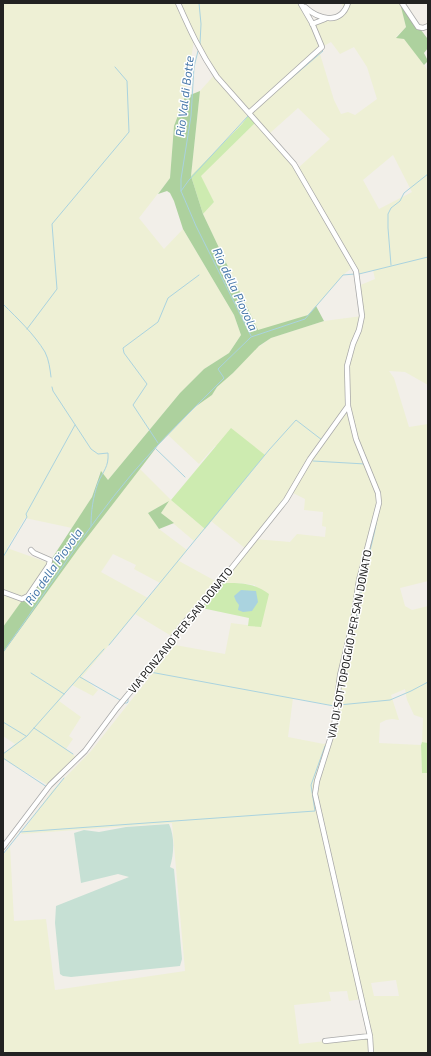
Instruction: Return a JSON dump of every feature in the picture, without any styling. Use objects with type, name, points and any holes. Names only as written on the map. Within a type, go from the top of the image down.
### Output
[{"type":"street","name":"VIA DI SOTTOPOGGIO PER SAN DONATO","points":[[178,3],[196,43],[217,77],[294,164],[308,186],[356,274],[362,316],[360,330],[353,344],[347,366],[348,406],[356,440],[378,493],[379,503],[360,580],[353,621],[340,675],[338,705],[334,727],[317,781],[315,794],[370,1036],[371,1053]]},
{"type":"street","points":[[301,3],[315,15],[326,19]]},
{"type":"street","points":[[251,114],[322,47],[301,3]]},
{"type":"street","points":[[312,24],[341,15],[346,10],[348,3]]},
{"type":"street","points":[[402,3],[418,27],[423,28],[428,26]]},
{"type":"street","name":"VIA PONZANO PER SAN DONATO","points":[[3,847],[48,787],[85,751],[183,624],[218,585],[286,500],[310,459],[348,406]]},
{"type":"street","points":[[3,592],[22,600],[28,596],[51,562],[31,550]]},
{"type":"street","points":[[325,1041],[370,1036]]},
{"type":"green space","points":[[3,3],[301,3],[312,24],[341,15],[346,10],[341,3],[400,3],[406,27],[396,37],[404,39],[418,55],[428,71],[428,385],[405,372],[389,371],[394,378],[409,427],[428,424],[428,581],[400,588],[405,606],[412,610],[428,606],[428,743],[422,742],[423,718],[414,715],[407,700],[405,689],[391,695],[399,720],[392,719],[380,723],[379,743],[421,745],[422,773],[428,773],[428,1053],[3,1053],[3,855],[10,846],[14,921],[46,919],[55,990],[185,971],[172,823],[21,834],[51,792],[91,751],[175,645],[225,654],[231,623],[261,627],[255,585],[219,583],[246,549],[211,521],[265,455],[215,446],[199,464],[168,435],[195,407],[212,395],[217,387],[233,373],[253,351],[271,338],[324,321],[362,316],[358,286],[375,279],[373,270],[359,274],[353,267],[343,275],[309,315],[258,331],[203,214],[214,202],[200,176],[257,121],[250,113],[242,124],[191,176],[200,91],[217,72],[194,40],[185,97],[174,126],[170,178],[139,218],[164,249],[183,229],[234,315],[241,335],[229,353],[204,369],[180,393],[108,480],[100,472],[92,497],[72,528],[25,518],[7,548],[49,563],[3,628]],"holes":[[[331,42],[340,54],[354,47],[367,67],[377,99],[355,115],[348,112],[341,114],[334,100],[320,54],[323,51],[322,47]],[[298,108],[330,139],[297,169],[269,134]],[[393,155],[412,192],[379,209],[363,180]],[[291,492],[305,499],[304,510],[323,512],[322,526],[326,527],[325,537],[297,534],[290,542],[255,539]],[[293,698],[335,706],[334,727],[329,741],[324,744],[288,737]],[[396,980],[399,996],[374,996],[371,983]],[[347,991],[349,1001],[362,999],[370,1036],[299,1044],[294,1005],[331,1001],[329,992]]]},
{"type":"green space","points":[[400,3],[407,3],[404,7],[427,38],[428,37],[428,48],[424,53],[428,61],[424,65],[404,39],[396,38],[406,27]]},
{"type":"green space","points":[[200,91],[191,176],[203,214],[258,330],[308,315],[316,306],[324,321],[271,338],[259,346],[217,387],[212,395],[195,407],[159,444],[79,548],[3,653],[3,627],[49,563],[92,497],[101,471],[108,480],[180,393],[204,369],[229,353],[241,335],[234,315],[183,229],[170,193],[167,191],[158,194],[170,178],[174,126],[185,97]]},
{"type":"green space","points":[[250,113],[257,121],[201,176],[214,202],[203,214],[191,176],[242,124]]},
{"type":"green space","points":[[231,428],[265,455],[205,529],[171,500]]},
{"type":"green space","points":[[140,469],[171,500],[205,529],[194,541],[161,513],[168,502],[148,513],[159,529],[187,550],[179,561],[219,583],[173,637],[135,614],[82,677],[98,690],[93,696],[72,685],[59,701],[81,717],[69,736],[73,739],[66,749],[76,757],[48,785],[3,759],[3,754],[15,744],[3,736],[3,653],[79,548]],"holes":[[[113,554],[136,565],[134,569],[160,583],[148,598],[101,572]]]},
{"type":"green space","points":[[169,501],[161,513],[174,523],[159,529],[148,513]]},
{"type":"green space","points":[[219,583],[239,583],[252,585],[269,594],[261,627],[248,626],[249,618],[197,607]]},
{"type":"green space","points":[[422,742],[428,743],[428,773],[422,773]]},
{"type":"green space","points":[[169,824],[173,840],[173,851],[170,867],[174,869],[182,959],[180,966],[71,977],[60,974],[55,923],[56,906],[129,877],[118,874],[81,883],[74,833],[84,830],[99,832],[126,827]]},
{"type":"water","points":[[241,590],[256,591],[258,602],[252,611],[243,612],[238,610],[239,605],[234,596]]},
{"type":"waterway","name":"Rio Val di Botte","points":[[199,3],[201,24],[200,44]]},
{"type":"waterway","name":"Rio della Piovola","points":[[348,8],[350,3]]},
{"type":"waterway","name":"Rio della Piovola","points":[[288,81],[323,51],[322,50]]},
{"type":"waterway","name":"Rio della Piovola","points":[[198,51],[194,67],[191,116],[181,179],[181,191],[196,226],[251,336]]},
{"type":"waterway","points":[[27,329],[57,289],[52,224],[129,132],[127,81],[115,67]]},
{"type":"waterway","name":"Rio della Piovola","points":[[181,191],[189,180],[248,116]]},
{"type":"waterway","points":[[391,265],[388,214],[391,208],[400,201],[404,193],[428,174]]},
{"type":"waterway","points":[[359,274],[428,257]]},
{"type":"waterway","name":"Rio della Piovola","points":[[3,652],[81,540],[114,496],[153,450],[224,378],[218,369],[251,337],[305,319],[343,275],[355,274]]},
{"type":"waterway","points":[[158,443],[133,405],[147,384],[124,353],[123,348],[158,322],[168,298],[199,275]]},
{"type":"waterway","points":[[3,304],[26,327],[41,345],[49,364],[51,377]]},
{"type":"waterway","points":[[52,387],[53,391],[91,449],[98,454],[108,453],[107,465],[98,483],[95,494],[91,526]]},
{"type":"waterway","points":[[109,645],[269,450],[296,420],[322,440]]},
{"type":"waterway","points":[[3,557],[27,517],[26,514],[75,425]]},
{"type":"waterway","points":[[155,448],[185,477]]},
{"type":"waterway","points":[[313,461],[365,464]]},
{"type":"waterway","points":[[361,593],[377,519]]},
{"type":"waterway","points":[[355,623],[360,599]]},
{"type":"waterway","points":[[3,754],[27,736],[104,649]]},
{"type":"waterway","points":[[140,684],[150,672],[334,706]]},
{"type":"waterway","points":[[31,673],[64,694]]},
{"type":"waterway","points":[[80,677],[120,700]]},
{"type":"waterway","points":[[339,705],[390,700],[428,682]]},
{"type":"waterway","points":[[124,703],[128,702],[128,698]]},
{"type":"waterway","points":[[3,722],[26,736]]},
{"type":"waterway","points":[[34,728],[73,754]]},
{"type":"waterway","points":[[20,832],[315,811],[311,785],[325,746]]},
{"type":"waterway","points":[[3,758],[47,787]]},
{"type":"waterway","points":[[3,854],[64,778]]}]
